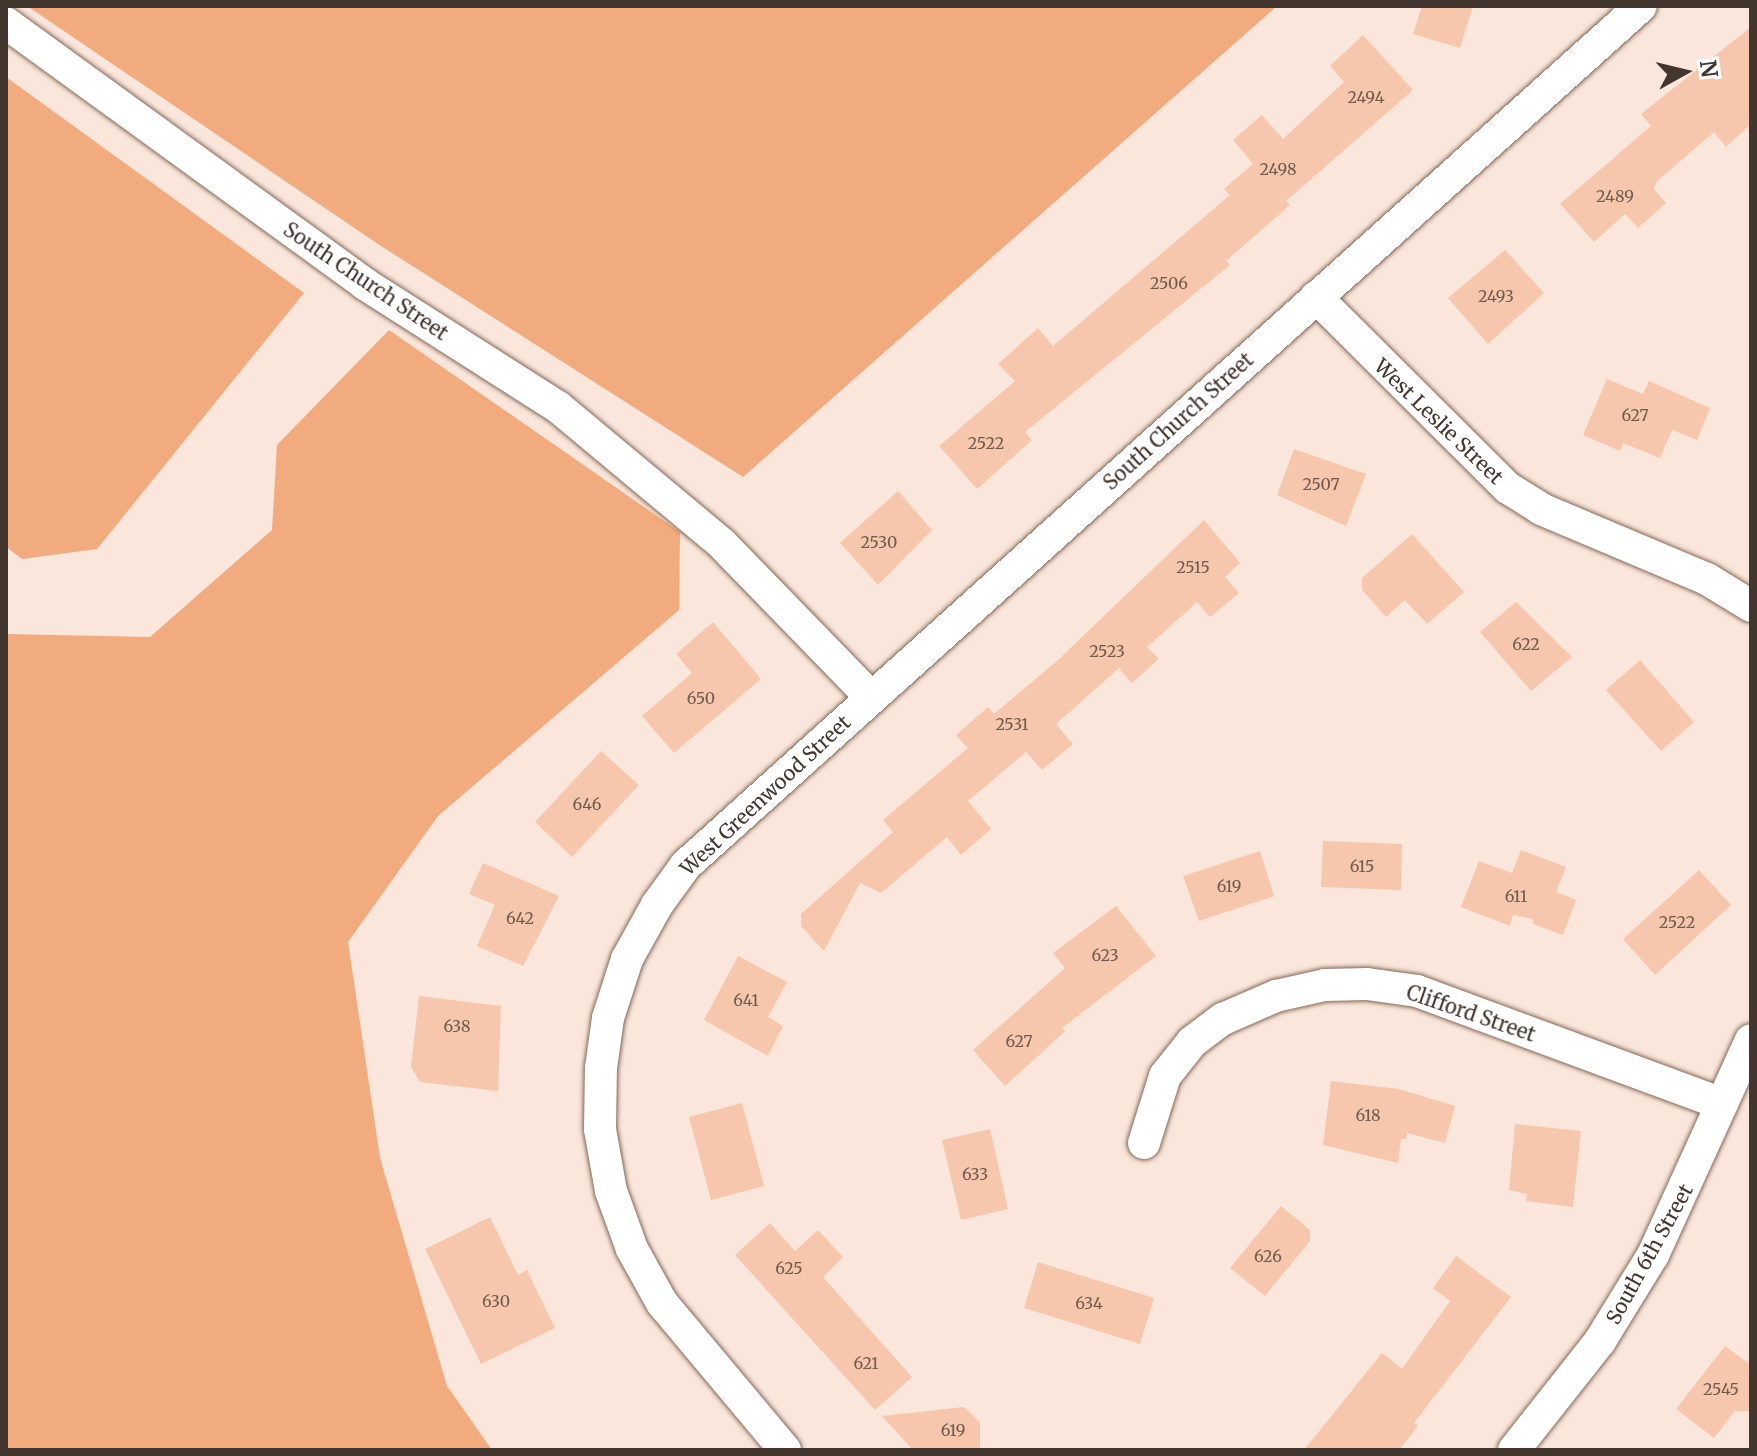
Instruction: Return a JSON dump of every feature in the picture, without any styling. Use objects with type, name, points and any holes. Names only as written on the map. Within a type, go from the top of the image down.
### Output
[{"type":"street","name":"South Church Street","points":[[6,23],[365,284],[558,407],[723,545],[871,697],[1641,6]]},
{"type":"street","name":"West Leslie Street","points":[[1316,297],[1508,488],[1541,509],[1707,579],[1751,606]]},
{"type":"street","name":"West Greenwood Street","points":[[785,1450],[662,1303],[632,1249],[611,1191],[600,1129],[601,1068],[608,1018],[627,959],[671,885],[686,865],[871,697]]},
{"type":"street","name":"Clifford Street","points":[[1144,1143],[1165,1076],[1192,1042],[1223,1019],[1276,996],[1325,985],[1367,984],[1417,991],[1722,1104]]},
{"type":"street","name":"South 6th Street","points":[[1514,1450],[1600,1341],[1653,1255],[1751,1040]]},
{"type":"shaded area","points":[[27,6],[1277,6],[743,477],[378,244]]},
{"type":"shaded area","points":[[6,77],[304,293],[97,549],[22,559],[6,547]]},
{"type":"shaded area","points":[[389,330],[680,532],[679,610],[438,816],[348,942],[380,1158],[447,1386],[492,1450],[6,1450],[6,634],[150,637],[272,530],[277,445]]},
{"type":"building","points":[[1422,6],[1473,6],[1460,48],[1413,34]]},
{"type":"building","points":[[1751,27],[1751,124],[1726,147],[1714,132],[1656,182],[1654,189],[1666,203],[1638,228],[1625,214],[1594,242],[1560,204],[1651,126],[1641,114]]},
{"type":"building","points":[[1363,35],[1413,90],[1286,201],[1290,205],[1226,261],[1230,265],[1025,432],[1032,440],[977,489],[939,446],[1015,381],[998,364],[1038,328],[1053,346],[1230,195],[1224,189],[1253,164],[1233,140],[1262,115],[1283,139],[1344,82],[1330,66]]},
{"type":"building","points":[[1505,250],[1544,293],[1488,344],[1448,298]]},
{"type":"building","points":[[1607,379],[1643,394],[1649,381],[1710,408],[1697,440],[1672,430],[1660,458],[1623,443],[1620,451],[1583,435]]},
{"type":"building","points":[[1294,449],[1366,474],[1346,526],[1277,495]]},
{"type":"building","points":[[898,491],[932,530],[878,585],[840,543]]},
{"type":"building","points":[[1204,520],[1240,563],[1225,577],[1239,593],[1210,617],[1197,602],[1147,647],[1159,659],[1132,683],[1119,668],[1056,724],[1073,744],[1042,770],[1026,752],[968,801],[991,829],[961,855],[947,837],[881,893],[860,883],[824,951],[801,926],[801,914],[893,832],[883,820],[968,748],[956,735],[988,707],[994,714],[1058,660]]},
{"type":"building","points":[[1412,534],[1464,592],[1427,624],[1405,600],[1386,617],[1362,590],[1362,578]]},
{"type":"building","points":[[1516,602],[1572,657],[1531,691],[1480,632]]},
{"type":"building","points":[[713,622],[761,679],[674,753],[642,716],[692,673],[676,654]]},
{"type":"building","points":[[1640,660],[1694,722],[1661,751],[1606,690]]},
{"type":"building","points":[[601,751],[639,785],[572,857],[535,822]]},
{"type":"building","points":[[1323,841],[1402,844],[1401,890],[1321,887]]},
{"type":"building","points":[[1521,850],[1566,867],[1556,892],[1576,900],[1563,935],[1533,924],[1533,919],[1513,915],[1510,926],[1461,907],[1479,861],[1512,873]]},
{"type":"building","points":[[1260,851],[1274,896],[1199,921],[1183,876]]},
{"type":"building","points":[[483,863],[559,896],[523,966],[477,946],[495,905],[469,894]]},
{"type":"building","points":[[1699,870],[1731,905],[1655,975],[1623,939]]},
{"type":"building","points":[[1116,906],[1156,956],[1062,1028],[1065,1031],[1005,1086],[973,1050],[1065,968],[1053,953]]},
{"type":"building","points":[[738,956],[787,982],[768,1017],[783,1026],[768,1056],[704,1020]]},
{"type":"building","points":[[419,996],[501,1006],[498,1091],[420,1082],[411,1067]]},
{"type":"building","points":[[1331,1081],[1399,1089],[1455,1106],[1445,1143],[1407,1133],[1406,1139],[1401,1139],[1398,1163],[1323,1145]]},
{"type":"building","points":[[742,1103],[764,1186],[711,1200],[689,1117]]},
{"type":"building","points":[[1515,1124],[1581,1131],[1573,1207],[1526,1201],[1527,1194],[1509,1190]]},
{"type":"building","points":[[990,1129],[1008,1209],[961,1220],[942,1140]]},
{"type":"building","points":[[1281,1206],[1310,1230],[1310,1241],[1265,1296],[1230,1268]]},
{"type":"building","points":[[490,1217],[518,1275],[527,1270],[555,1328],[481,1364],[425,1249]]},
{"type":"building","points":[[770,1223],[795,1251],[818,1230],[843,1257],[823,1277],[912,1377],[875,1410],[735,1255]]},
{"type":"building","points":[[1456,1256],[1511,1297],[1414,1423],[1418,1426],[1399,1450],[1304,1450],[1382,1353],[1402,1369],[1450,1301],[1433,1288]]},
{"type":"building","points":[[1038,1262],[1154,1298],[1140,1344],[1024,1308]]},
{"type":"building","points":[[1725,1346],[1751,1365],[1751,1411],[1735,1411],[1714,1438],[1676,1409]]},
{"type":"building","points":[[964,1407],[980,1422],[980,1450],[913,1450],[882,1416]]}]
